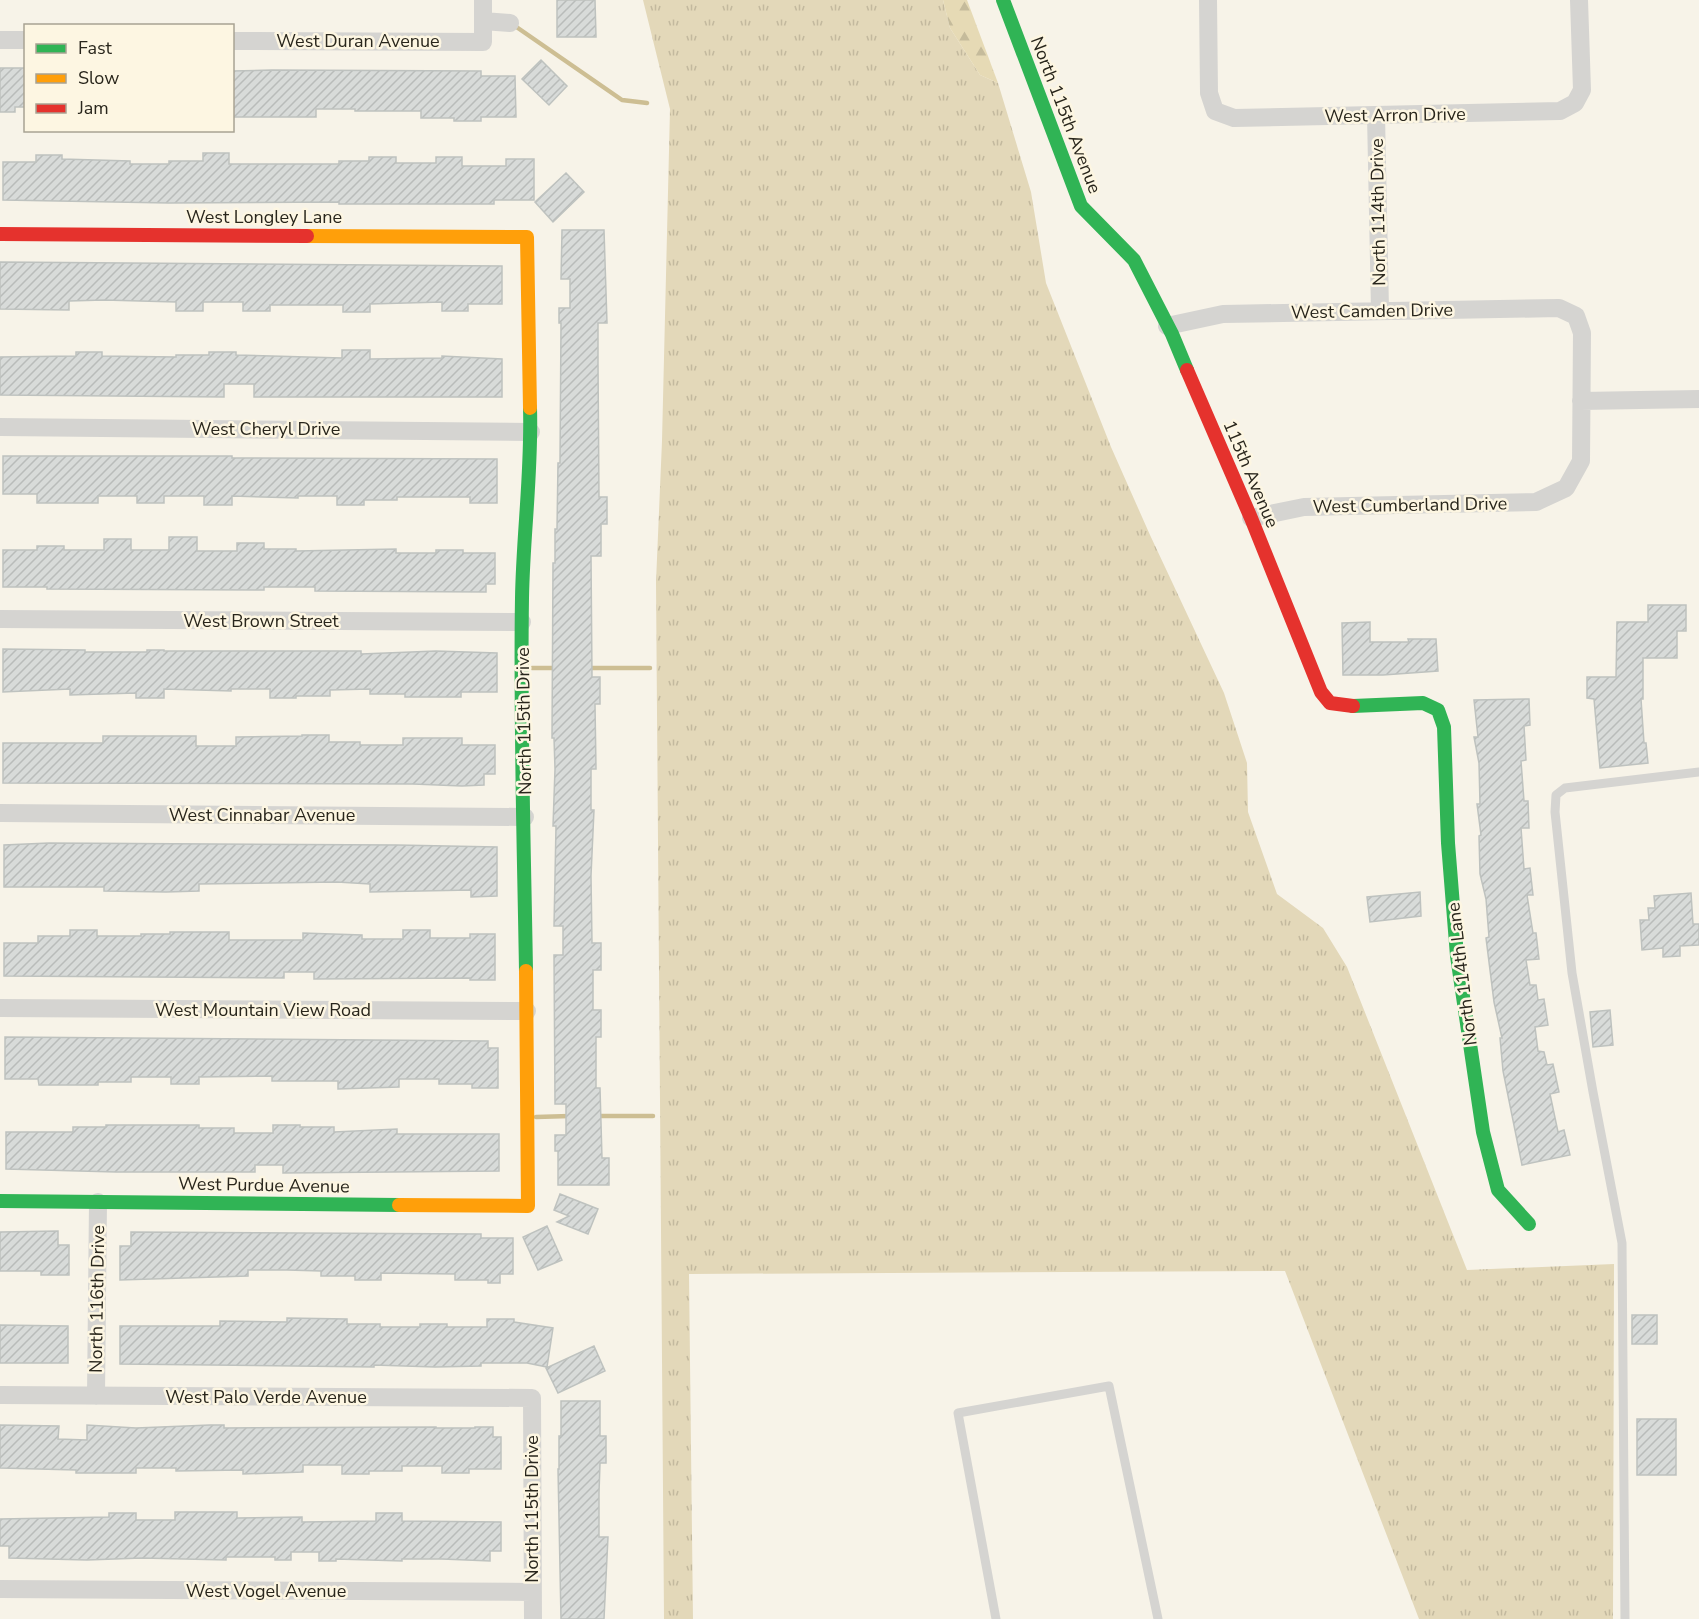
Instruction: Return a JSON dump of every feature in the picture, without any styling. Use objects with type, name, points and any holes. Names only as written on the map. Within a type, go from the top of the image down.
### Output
[{"type":"street","points":[[483,0],[483,21],[510,23]]},
{"type":"street","name":"North 115th Avenue","points":[[1003,0],[1081,206],[1134,260]]},
{"type":"street","name":"West Arron Drive","points":[[1208,0],[1209,93],[1215,111],[1234,118],[1560,111],[1575,103],[1582,90],[1579,0]]},
{"type":"street","name":"West Duran Avenue","points":[[234,41],[483,42],[483,21]]},
{"type":"street","points":[[0,40],[24,40]]},
{"type":"street","name":"North 114th Drive","points":[[1376,115],[1380,310]]},
{"type":"street","name":"West Longley Lane","points":[[0,234],[527,237]]},
{"type":"street","name":"North 115th Drive","points":[[527,237],[531,432],[523,558],[522,622],[528,1206]]},
{"type":"street","name":"115th Avenue","points":[[1134,260],[1167,326],[1251,518],[1321,692],[1330,703],[1352,706],[1423,703],[1438,710]]},
{"type":"street","name":"West Camden Drive","points":[[1167,326],[1223,314],[1559,308],[1576,316],[1582,333],[1581,401]]},
{"type":"street","points":[[1581,401],[1699,399]]},
{"type":"street","name":"West Cumberland Drive","points":[[1251,518],[1304,507],[1536,502],[1566,488],[1581,461],[1581,401]]},
{"type":"street","name":"West Cheryl Drive","points":[[0,427],[531,432]]},
{"type":"street","name":"West Brown Street","points":[[0,620],[522,622]]},
{"type":"street","name":"North 114th Lane","points":[[1438,710],[1444,727],[1448,843],[1457,956],[1483,1131],[1498,1191],[1529,1224]]},
{"type":"street","name":"West Cinnabar Avenue","points":[[0,813],[525,817]]},
{"type":"street","name":"West Mountain View Road","points":[[0,1008],[527,1011]]},
{"type":"street","name":"West Purdue Avenue","points":[[0,1201],[528,1206]]},
{"type":"street","name":"North 116th Drive","points":[[96,1396],[98,1202]]},
{"type":"street","name":"West Palo Verde Avenue","points":[[0,1395],[532,1398]]},
{"type":"street","name":"North 115th Drive","points":[[532,1398],[533,1619]]},
{"type":"street","name":"West Vogel Avenue","points":[[0,1589],[533,1592]]},
{"type":"lane","points":[[1625,1619],[1622,1243],[1572,973],[1555,812],[1556,795],[1565,788],[1699,772]]},
{"type":"lane","points":[[996,1619],[958,1413],[1109,1386],[1158,1619]]},
{"type":"green space","points":[[643,0],[943,0],[950,28],[980,75],[998,83],[1031,192],[1046,283],[1111,447],[1224,693],[1247,763],[1248,812],[1277,894],[1323,928],[1347,967],[1467,1270],[1614,1264],[1613,1619],[1419,1619],[1285,1271],[689,1274],[693,1619],[664,1619],[656,582],[662,441],[670,109]]},
{"type":"green space","points":[[943,0],[967,0],[998,83],[980,75],[950,28]]},
{"type":"building","points":[[557,0],[595,0],[596,37],[557,37]]},
{"type":"building","points":[[541,60],[567,86],[549,105],[522,79]]},
{"type":"building","points":[[0,68],[24,68],[24,107],[15,107],[15,112],[0,112]]},
{"type":"building","points":[[234,71],[481,71],[481,76],[515,76],[516,117],[481,117],[481,121],[454,121],[454,118],[421,118],[421,111],[316,109],[316,117],[234,117]]},
{"type":"building","points":[[203,153],[229,153],[229,164],[339,164],[339,161],[369,161],[369,157],[396,157],[396,163],[436,163],[436,157],[462,157],[462,166],[506,166],[506,159],[534,159],[534,200],[494,200],[494,204],[339,204],[339,202],[169,203],[3,200],[3,162],[36,162],[36,155],[62,155],[62,159],[130,161],[130,164],[169,164],[169,161],[203,161]]},
{"type":"building","points":[[566,173],[584,192],[553,222],[535,202]]},
{"type":"building","points":[[562,230],[604,230],[607,323],[598,323],[599,497],[607,497],[607,524],[601,524],[601,556],[591,556],[592,677],[600,677],[600,704],[595,704],[596,769],[591,769],[591,810],[594,810],[591,876],[592,943],[601,943],[601,970],[593,970],[593,1010],[601,1010],[601,1037],[596,1037],[596,1088],[600,1088],[602,1158],[609,1158],[609,1185],[558,1185],[558,1151],[555,1151],[555,1135],[566,1135],[566,1104],[555,1104],[554,955],[563,955],[563,926],[554,926],[556,826],[553,826],[555,769],[554,738],[552,738],[553,563],[555,563],[555,529],[557,529],[558,463],[560,463],[561,323],[559,323],[559,308],[570,308],[570,279],[561,279]]},
{"type":"building","points":[[0,262],[502,266],[502,304],[468,304],[468,311],[442,311],[442,302],[370,304],[370,312],[343,312],[343,305],[270,305],[270,311],[243,311],[243,302],[203,302],[203,311],[176,311],[176,302],[104,300],[69,301],[69,310],[0,309]]},
{"type":"building","points":[[342,350],[370,350],[370,359],[442,358],[442,356],[502,359],[502,397],[254,397],[254,384],[224,384],[224,397],[0,395],[0,357],[76,356],[76,352],[102,352],[102,356],[176,357],[176,355],[209,355],[209,352],[236,352],[236,355],[342,358]]},
{"type":"building","points":[[3,456],[497,459],[497,503],[470,503],[470,497],[397,497],[397,500],[364,500],[364,505],[337,505],[337,496],[298,496],[298,498],[232,496],[232,505],[204,505],[204,496],[164,496],[164,503],[137,503],[137,496],[98,496],[98,503],[37,503],[37,494],[3,494]]},
{"type":"building","points":[[169,537],[197,537],[197,551],[237,551],[237,543],[264,543],[264,549],[296,549],[296,551],[396,549],[396,553],[463,550],[463,553],[495,553],[495,584],[486,584],[486,592],[315,591],[315,587],[264,587],[264,590],[3,587],[3,550],[37,550],[37,546],[64,546],[64,550],[104,550],[104,539],[131,539],[131,550],[169,550]]},
{"type":"building","points":[[1648,605],[1686,605],[1686,631],[1677,631],[1677,658],[1643,658],[1643,699],[1641,699],[1644,743],[1646,743],[1648,763],[1600,768],[1594,699],[1587,698],[1587,677],[1616,677],[1617,622],[1648,622]]},
{"type":"building","points":[[1370,622],[1370,642],[1436,639],[1438,671],[1343,675],[1342,623]]},
{"type":"building","points":[[3,649],[85,650],[85,652],[164,650],[361,651],[361,654],[436,651],[497,653],[497,692],[461,692],[461,697],[405,697],[405,694],[370,694],[370,689],[330,690],[330,696],[270,698],[270,689],[231,689],[231,691],[164,689],[164,698],[136,698],[136,693],[70,695],[70,689],[3,692]]},
{"type":"building","points":[[1529,699],[1530,725],[1524,726],[1526,760],[1521,761],[1524,801],[1528,801],[1529,828],[1521,828],[1524,869],[1530,868],[1533,895],[1527,895],[1533,933],[1536,933],[1539,959],[1526,960],[1530,985],[1536,985],[1538,1000],[1544,999],[1548,1025],[1535,1027],[1538,1051],[1544,1052],[1547,1065],[1553,1064],[1559,1092],[1550,1094],[1558,1132],[1564,1130],[1570,1155],[1522,1165],[1503,1071],[1500,1038],[1502,1038],[1494,1002],[1486,938],[1489,937],[1486,899],[1480,874],[1479,836],[1481,835],[1477,804],[1480,804],[1479,763],[1474,737],[1478,737],[1474,700]]},
{"type":"building","points":[[329,735],[329,742],[360,742],[360,745],[403,745],[403,738],[462,738],[462,745],[495,745],[495,774],[484,774],[484,785],[462,786],[3,783],[3,743],[103,743],[103,736],[196,736],[196,746],[236,746],[236,737]]},
{"type":"building","points":[[49,843],[497,847],[497,896],[471,897],[471,890],[370,892],[370,884],[337,882],[199,884],[199,891],[166,892],[104,891],[104,887],[4,887],[4,845]]},
{"type":"building","points":[[1420,892],[1421,916],[1370,922],[1367,897]]},
{"type":"building","points":[[1691,893],[1693,924],[1699,924],[1699,945],[1680,946],[1680,956],[1663,957],[1663,948],[1642,950],[1640,920],[1649,920],[1648,908],[1655,908],[1654,896]]},
{"type":"building","points":[[70,930],[97,930],[97,936],[229,932],[229,940],[303,940],[303,933],[362,935],[362,939],[403,939],[403,930],[430,930],[430,938],[470,938],[470,934],[495,934],[495,980],[470,980],[470,978],[314,979],[314,972],[284,972],[284,978],[4,976],[4,943],[38,943],[38,936],[70,936]]},
{"type":"building","points":[[1610,1010],[1613,1045],[1593,1047],[1590,1012]]},
{"type":"building","points":[[5,1037],[488,1041],[488,1048],[498,1048],[498,1088],[472,1088],[472,1084],[439,1084],[439,1079],[399,1079],[399,1087],[338,1089],[338,1081],[272,1081],[272,1076],[199,1077],[199,1084],[171,1084],[171,1077],[131,1077],[131,1082],[98,1082],[98,1085],[39,1085],[38,1079],[5,1079]]},
{"type":"building","points":[[106,1125],[199,1125],[199,1128],[234,1128],[234,1133],[273,1133],[273,1125],[300,1125],[300,1127],[334,1127],[334,1132],[397,1129],[397,1134],[499,1134],[499,1171],[283,1173],[283,1165],[255,1165],[255,1172],[6,1169],[6,1132],[73,1132],[73,1127],[106,1127]]},
{"type":"building","points":[[560,1194],[598,1209],[588,1234],[557,1222],[569,1216],[554,1210]]},
{"type":"building","points":[[547,1226],[562,1260],[538,1270],[523,1237]]},
{"type":"building","points":[[58,1231],[58,1245],[69,1245],[69,1275],[41,1275],[41,1271],[0,1271],[0,1232]]},
{"type":"building","points":[[131,1232],[481,1234],[481,1238],[513,1238],[513,1274],[500,1274],[500,1283],[488,1283],[488,1280],[455,1280],[455,1274],[381,1273],[381,1280],[355,1280],[355,1276],[321,1276],[321,1271],[287,1270],[248,1270],[248,1276],[120,1280],[120,1246],[131,1246]]},
{"type":"building","points":[[1632,1315],[1657,1315],[1657,1344],[1632,1344]]},
{"type":"building","points":[[287,1318],[347,1319],[347,1324],[380,1324],[380,1327],[447,1324],[447,1327],[487,1327],[487,1319],[514,1319],[514,1322],[553,1328],[547,1367],[527,1363],[481,1363],[481,1366],[435,1367],[120,1364],[120,1326],[220,1326],[220,1321],[287,1322]]},
{"type":"building","points":[[0,1325],[68,1326],[68,1363],[0,1363]]},
{"type":"building","points":[[594,1346],[605,1371],[558,1393],[546,1368]]},
{"type":"building","points":[[561,1401],[600,1401],[600,1436],[606,1436],[606,1463],[600,1463],[599,1537],[608,1537],[604,1619],[561,1619],[558,1469]]},
{"type":"building","points":[[1637,1419],[1676,1419],[1676,1475],[1637,1475]]},
{"type":"building","points":[[0,1425],[59,1426],[58,1439],[87,1440],[87,1425],[136,1428],[210,1425],[224,1425],[224,1428],[493,1427],[493,1437],[501,1437],[501,1469],[469,1469],[469,1473],[442,1473],[442,1466],[402,1466],[402,1471],[342,1474],[342,1465],[303,1465],[303,1472],[243,1474],[243,1470],[176,1471],[176,1468],[136,1468],[136,1473],[76,1473],[76,1470],[0,1468]]},
{"type":"building","points":[[175,1512],[237,1512],[237,1518],[302,1517],[302,1522],[376,1521],[376,1513],[402,1513],[402,1521],[501,1522],[501,1551],[490,1551],[490,1561],[336,1559],[336,1561],[319,1561],[319,1552],[291,1552],[291,1560],[275,1560],[275,1557],[226,1557],[226,1560],[142,1558],[87,1560],[9,1558],[9,1546],[0,1546],[0,1519],[109,1517],[109,1513],[136,1513],[136,1520],[175,1520]]},
{"type":"waterway","points":[[515,26],[622,100],[647,103]]},
{"type":"waterway","points":[[532,668],[556,668]]},
{"type":"waterway","points":[[586,668],[650,668]]},
{"type":"waterway","points":[[536,1117],[570,1116]]},
{"type":"waterway","points":[[596,1116],[653,1116]]},
{"type":"traffic: fast","points":[[1003,0],[1081,206],[1134,260],[1172,334],[1187,370]]},
{"type":"traffic: fast","points":[[526,971],[522,645],[530,408]]},
{"type":"traffic: fast","points":[[1353,706],[1423,703],[1438,710],[1444,727],[1448,843],[1457,956],[1483,1132],[1498,1190],[1529,1224]]},
{"type":"traffic: fast","points":[[0,1201],[399,1205]]},
{"type":"traffic: slow","points":[[307,236],[527,237],[530,408]]},
{"type":"traffic: slow","points":[[399,1205],[528,1206],[526,971]]},
{"type":"traffic: jam","points":[[0,234],[307,236]]},
{"type":"traffic: jam","points":[[1187,370],[1251,518],[1321,692],[1330,703],[1353,706]]}]
